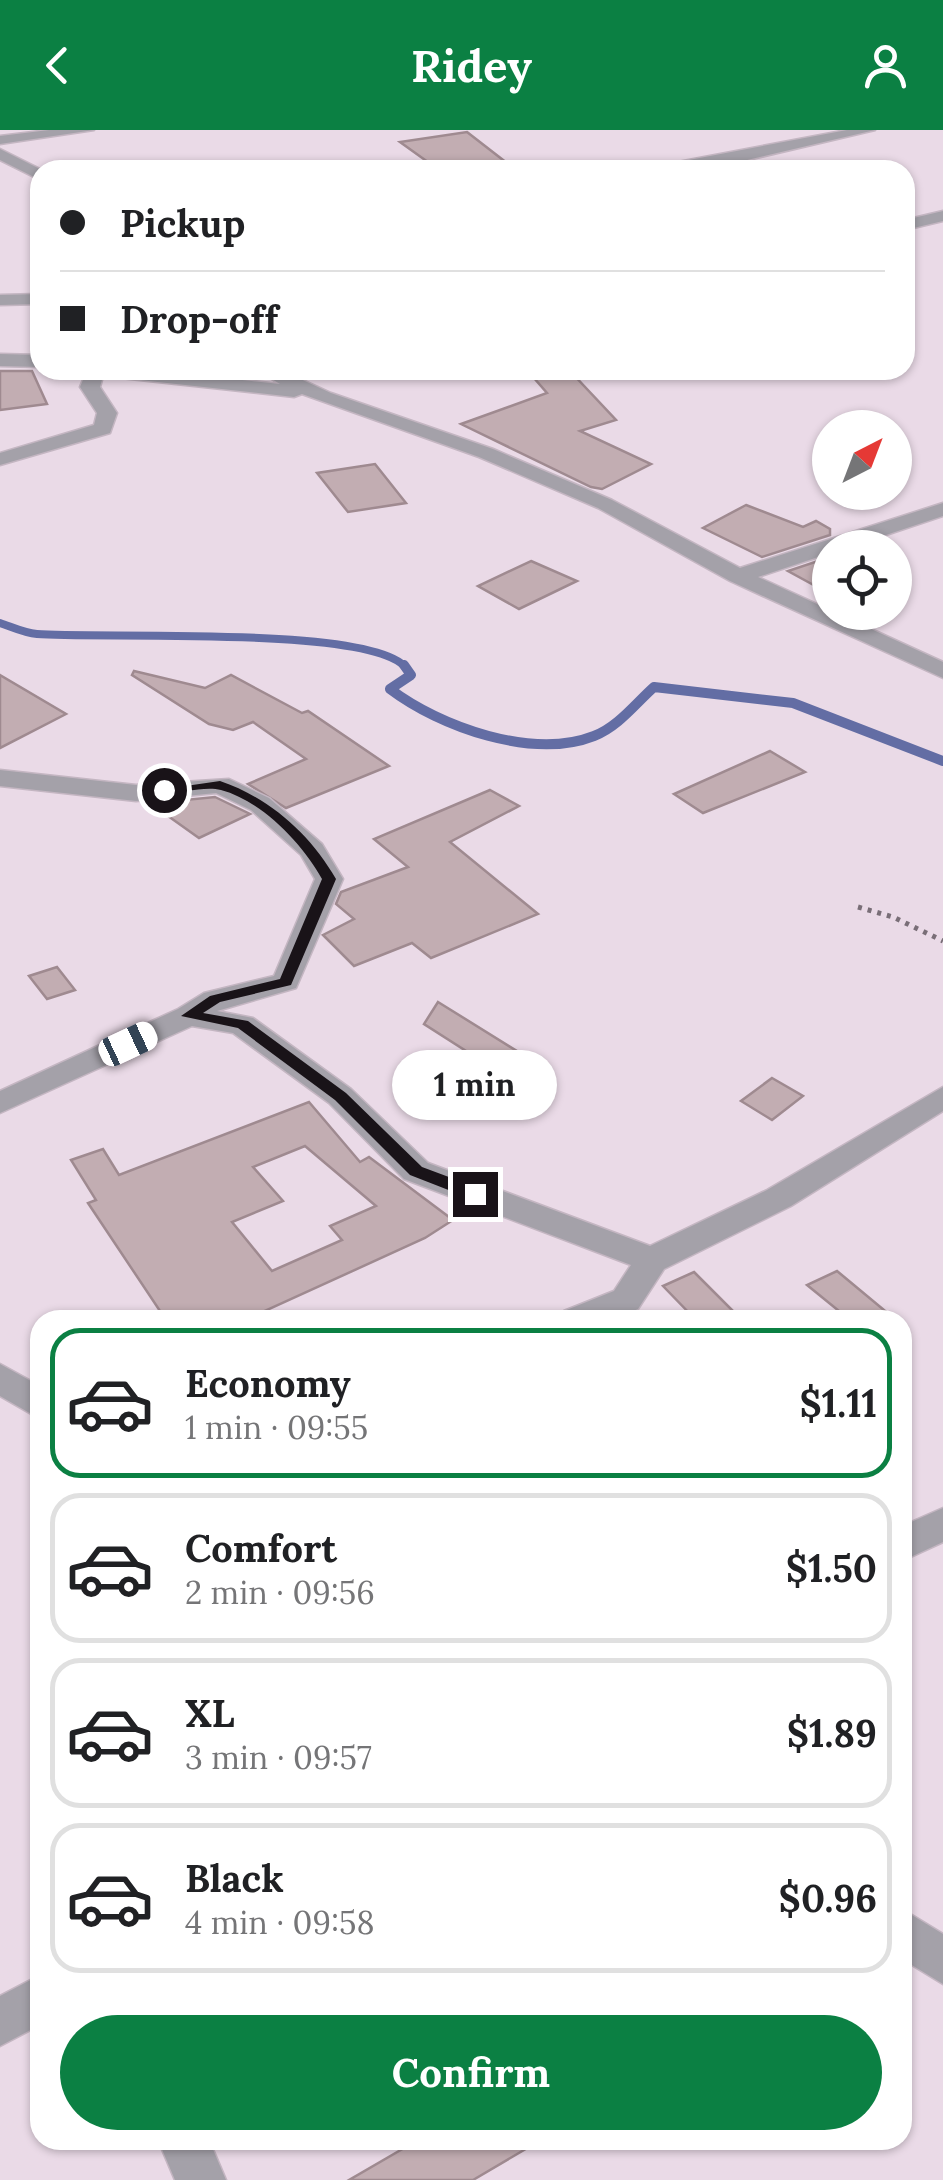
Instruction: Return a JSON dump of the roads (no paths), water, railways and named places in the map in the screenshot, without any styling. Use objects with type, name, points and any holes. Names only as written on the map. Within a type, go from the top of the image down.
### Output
[{"type":"street","points":[[0,140],[87,130]]},
{"type":"street","points":[[724,160],[868,130]]},
{"type":"street","points":[[0,154],[30,170]]},
{"type":"street","points":[[915,223],[943,216]]},
{"type":"street","points":[[0,300],[30,299]]},
{"type":"street","points":[[0,360],[30,361]]},
{"type":"street","points":[[0,459],[103,429],[106,412],[90,386],[93,380]]},
{"type":"street","points":[[203,380],[324,397]]},
{"type":"street","points":[[287,380],[324,397],[486,453],[605,504],[738,576],[943,671]]},
{"type":"street","points":[[738,576],[943,509]]},
{"type":"street","points":[[0,778],[136,793],[220,785],[260,804],[312,850],[329,879],[286,982],[215,999],[188,1016],[0,1103]]},
{"type":"street","points":[[188,1016],[242,1024],[340,1096],[416,1171],[652,1260]]},
{"type":"street","points":[[635,1310],[652,1260],[780,1198],[943,1097]]},
{"type":"street","points":[[0,1378],[30,1398]]},
{"type":"street","points":[[912,1540],[943,1524]]},
{"type":"street","points":[[912,1938],[943,1962]]},
{"type":"street","points":[[0,2023],[30,2004]]},
{"type":"street","points":[[188,2150],[202,2180]]},
{"type":"waterway","points":[[0,623],[37,634],[232,637],[343,645],[383,654],[406,668]]},
{"type":"waterway","points":[[404,665],[411,675],[390,689],[460,727],[516,742],[570,742],[594,736],[619,721],[654,687],[793,703],[943,761]]}]
